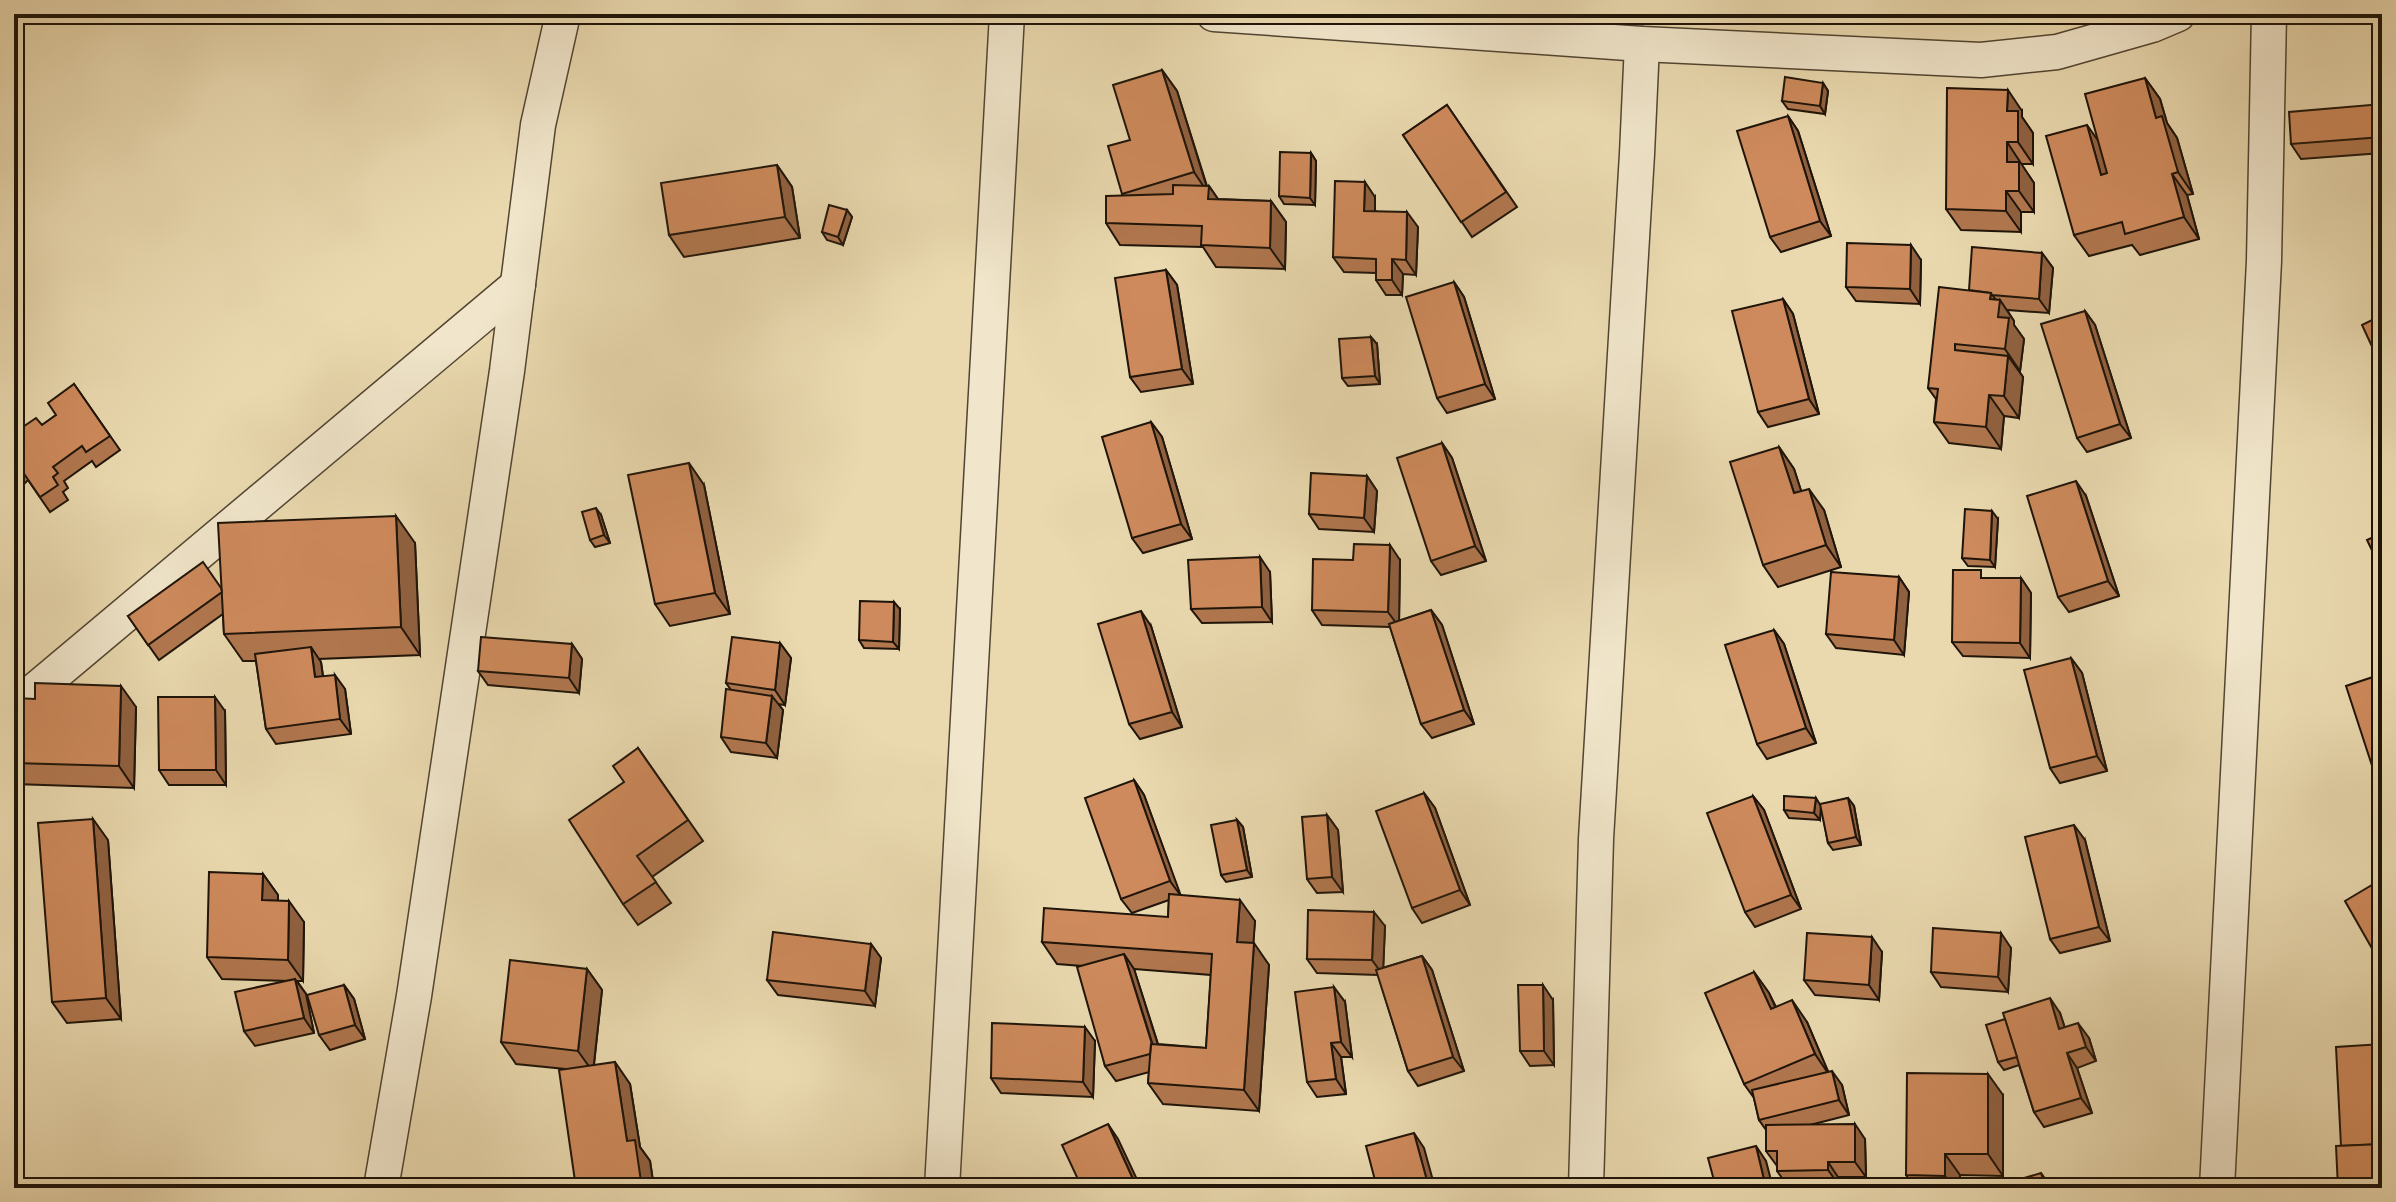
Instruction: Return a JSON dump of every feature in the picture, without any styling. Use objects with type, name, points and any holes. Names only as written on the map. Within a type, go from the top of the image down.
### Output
[{"type":"street","points":[[381,1188],[414,996],[518,285],[538,125],[563,14]]},
{"type":"street","points":[[942,1188],[1007,14]]},
{"type":"street","points":[[1214,14],[1338,18],[1642,44],[1981,60],[2057,52],[2152,25],[2178,14]]},
{"type":"street","points":[[2217,1188],[2264,261],[2269,14]]},
{"type":"street","points":[[1586,1188],[1596,839],[1642,44]]},
{"type":"street","points":[[14,708],[518,285]]},
{"type":"building","points":[[1162,70],[1194,172],[1122,194],[1108,146],[1130,140],[1113,85]]},
{"type":"building","points":[[1785,77],[1823,83],[1820,106],[1782,101]]},
{"type":"building","points":[[2145,78],[2156,118],[2162,116],[2178,172],[2172,174],[2184,217],[2125,234],[2122,222],[2074,235],[2046,136],[2087,125],[2101,175],[2107,173],[2085,94]]},
{"type":"building","points":[[1947,88],[2008,90],[2007,111],[2018,111],[2018,142],[2007,142],[2007,162],[2019,162],[2019,191],[2006,191],[2006,211],[1946,209]]},
{"type":"building","points":[[2382,104],[2382,137],[2291,144],[2289,112]]},
{"type":"building","points":[[1447,105],[1506,192],[1461,222],[1403,135]]},
{"type":"building","points":[[1788,116],[1820,221],[1770,237],[1737,131]]},
{"type":"building","points":[[1280,152],[1311,153],[1310,198],[1279,196]]},
{"type":"building","points":[[777,165],[785,217],[669,235],[661,183]]},
{"type":"building","points":[[1335,181],[1365,182],[1364,211],[1407,212],[1406,260],[1392,259],[1392,280],[1376,280],[1376,259],[1333,257]]},
{"type":"building","points":[[1173,185],[1209,186],[1208,199],[1271,201],[1270,248],[1201,245],[1202,226],[1106,223],[1106,196],[1173,194]]},
{"type":"building","points":[[829,205],[847,210],[838,237],[822,232]]},
{"type":"building","points":[[1847,243],[1911,245],[1910,289],[1846,287]]},
{"type":"building","points":[[1972,247],[2042,253],[2039,299],[1969,290]]},
{"type":"building","points":[[1166,270],[1182,369],[1130,377],[1115,278]]},
{"type":"building","points":[[1454,282],[1485,384],[1437,398],[1406,297]]},
{"type":"building","points":[[1939,287],[1991,293],[1990,299],[2000,300],[1998,317],[2009,318],[2005,349],[1955,344],[1955,350],[2008,356],[2004,396],[1989,395],[1986,427],[1934,422],[1938,389],[1928,388]]},
{"type":"building","points":[[1783,299],[1809,399],[1758,412],[1732,311]]},
{"type":"building","points":[[2085,311],[2120,424],[2077,438],[2041,324]]},
{"type":"building","points":[[2382,315],[2382,368],[2362,325]]},
{"type":"building","points":[[1371,337],[1375,376],[1342,378],[1339,339]]},
{"type":"building","points":[[74,384],[110,436],[86,452],[82,446],[53,467],[58,473],[53,477],[58,485],[40,497],[18,465],[14,468],[14,446],[19,440],[14,433],[36,418],[42,425],[56,415],[48,403]]},
{"type":"building","points":[[1151,422],[1181,524],[1132,538],[1102,437]]},
{"type":"building","points":[[1442,443],[1475,546],[1431,561],[1397,458]]},
{"type":"building","points":[[1779,447],[1794,493],[1809,489],[1826,545],[1763,565],[1730,462]]},
{"type":"building","points":[[689,463],[715,593],[655,604],[628,475]]},
{"type":"building","points":[[1311,473],[1367,476],[1364,518],[1309,514]]},
{"type":"building","points":[[2076,481],[2108,581],[2058,597],[2027,496]]},
{"type":"building","points":[[596,508],[604,535],[590,540],[582,512]]},
{"type":"building","points":[[1965,509],[1992,511],[1990,560],[1962,558]]},
{"type":"building","points":[[396,516],[401,627],[224,634],[218,523]]},
{"type":"building","points":[[2382,533],[2382,571],[2367,540]]},
{"type":"building","points":[[1354,544],[1390,545],[1388,612],[1312,610],[1313,559],[1353,560]]},
{"type":"building","points":[[1260,557],[1262,607],[1191,609],[1188,560]]},
{"type":"building","points":[[203,562],[222,592],[148,645],[128,616]]},
{"type":"building","points":[[1953,570],[1981,570],[1981,578],[2021,578],[2020,643],[1952,642]]},
{"type":"building","points":[[1831,572],[1899,577],[1894,640],[1826,634]]},
{"type":"building","points":[[860,601],[894,602],[893,642],[859,640]]},
{"type":"building","points":[[1431,610],[1464,710],[1421,724],[1389,624]]},
{"type":"building","points":[[1141,611],[1172,712],[1129,724],[1098,624]]},
{"type":"building","points":[[1774,630],[1806,728],[1757,744],[1725,645]]},
{"type":"building","points":[[481,637],[572,644],[569,678],[478,671]]},
{"type":"building","points":[[732,637],[780,643],[775,690],[726,683]]},
{"type":"building","points":[[311,647],[315,677],[335,675],[340,719],[266,729],[255,654]]},
{"type":"building","points":[[2071,658],[2097,756],[2050,768],[2024,670]]},
{"type":"building","points":[[2382,674],[2382,786],[2379,787],[2346,686]]},
{"type":"building","points":[[35,683],[121,686],[119,766],[14,763],[16,698],[35,699]]},
{"type":"building","points":[[726,689],[772,696],[766,743],[721,737]]},
{"type":"building","points":[[158,697],[215,697],[216,770],[159,770]]},
{"type":"building","points":[[638,748],[688,820],[637,856],[656,882],[623,904],[569,820],[624,782],[613,766]]},
{"type":"building","points":[[1134,780],[1170,881],[1121,899],[1085,798]]},
{"type":"building","points":[[1424,793],[1460,890],[1412,908],[1376,811]]},
{"type":"building","points":[[1753,796],[1791,895],[1745,912],[1707,813]]},
{"type":"building","points":[[1784,796],[1816,798],[1814,813],[1784,810]]},
{"type":"building","points":[[1848,798],[1856,837],[1828,843],[1820,804]]},
{"type":"building","points":[[1327,815],[1332,877],[1307,879],[1302,817]]},
{"type":"building","points":[[93,819],[106,998],[52,1002],[38,823]]},
{"type":"building","points":[[1237,820],[1247,870],[1221,875],[1211,825]]},
{"type":"building","points":[[2074,825],[2099,927],[2050,939],[2025,837]]},
{"type":"building","points":[[209,872],[263,874],[262,900],[289,901],[288,960],[207,957]]},
{"type":"building","points":[[2382,879],[2382,966],[2345,901]]},
{"type":"building","points":[[1169,894],[1240,900],[1237,942],[1254,943],[1244,1090],[1148,1083],[1151,1044],[1206,1048],[1212,954],[1042,942],[1044,908],[1168,917]]},
{"type":"building","points":[[1308,910],[1374,912],[1372,960],[1307,959]]},
{"type":"building","points":[[1933,928],[2001,933],[1998,977],[1931,972]]},
{"type":"building","points":[[773,932],[871,944],[865,991],[767,980]]},
{"type":"building","points":[[1807,933],[1872,937],[1869,985],[1804,980]]},
{"type":"building","points":[[1124,954],[1152,1044],[1150,1054],[1105,1066],[1077,967]]},
{"type":"building","points":[[1422,956],[1453,1057],[1408,1071],[1376,970]]},
{"type":"building","points":[[510,960],[587,969],[578,1051],[501,1042]]},
{"type":"building","points":[[1754,972],[1771,1009],[1792,1000],[1815,1054],[1744,1084],[1705,993]]},
{"type":"building","points":[[295,979],[304,1018],[244,1031],[235,992]]},
{"type":"building","points":[[344,985],[355,1025],[319,1035],[307,995]]},
{"type":"building","points":[[1518,985],[1543,985],[1544,1051],[1520,1051]]},
{"type":"building","points":[[1334,987],[1341,1042],[1331,1043],[1336,1079],[1307,1082],[1295,992]]},
{"type":"building","points":[[2050,998],[2059,1029],[2078,1023],[2086,1047],[2067,1053],[2081,1098],[2034,1112],[2003,1013]]},
{"type":"building","points":[[2005,1019],[2017,1057],[1998,1062],[1986,1025]]},
{"type":"building","points":[[992,1023],[1085,1027],[1083,1082],[991,1078]]},
{"type":"building","points":[[2382,1044],[2382,1144],[2341,1146],[2336,1047]]},
{"type":"building","points":[[615,1062],[627,1141],[635,1140],[642,1188],[576,1188],[559,1070]]},
{"type":"building","points":[[1832,1071],[1839,1100],[1759,1120],[1752,1090]]},
{"type":"building","points":[[1907,1073],[1988,1074],[1988,1154],[1945,1154],[1945,1176],[1906,1175]]},
{"type":"building","points":[[1108,1124],[1137,1188],[1082,1188],[1062,1145]]},
{"type":"building","points":[[1855,1124],[1855,1162],[1828,1162],[1828,1170],[1777,1171],[1777,1151],[1766,1151],[1766,1125]]},
{"type":"building","points":[[1414,1133],[1429,1188],[1377,1188],[1366,1146]]},
{"type":"building","points":[[2382,1144],[2382,1188],[2338,1188],[2336,1146]]},
{"type":"building","points":[[1756,1146],[1766,1188],[1716,1188],[1708,1158]]},
{"type":"building","points":[[2041,1173],[2046,1188],[1994,1187]]}]
